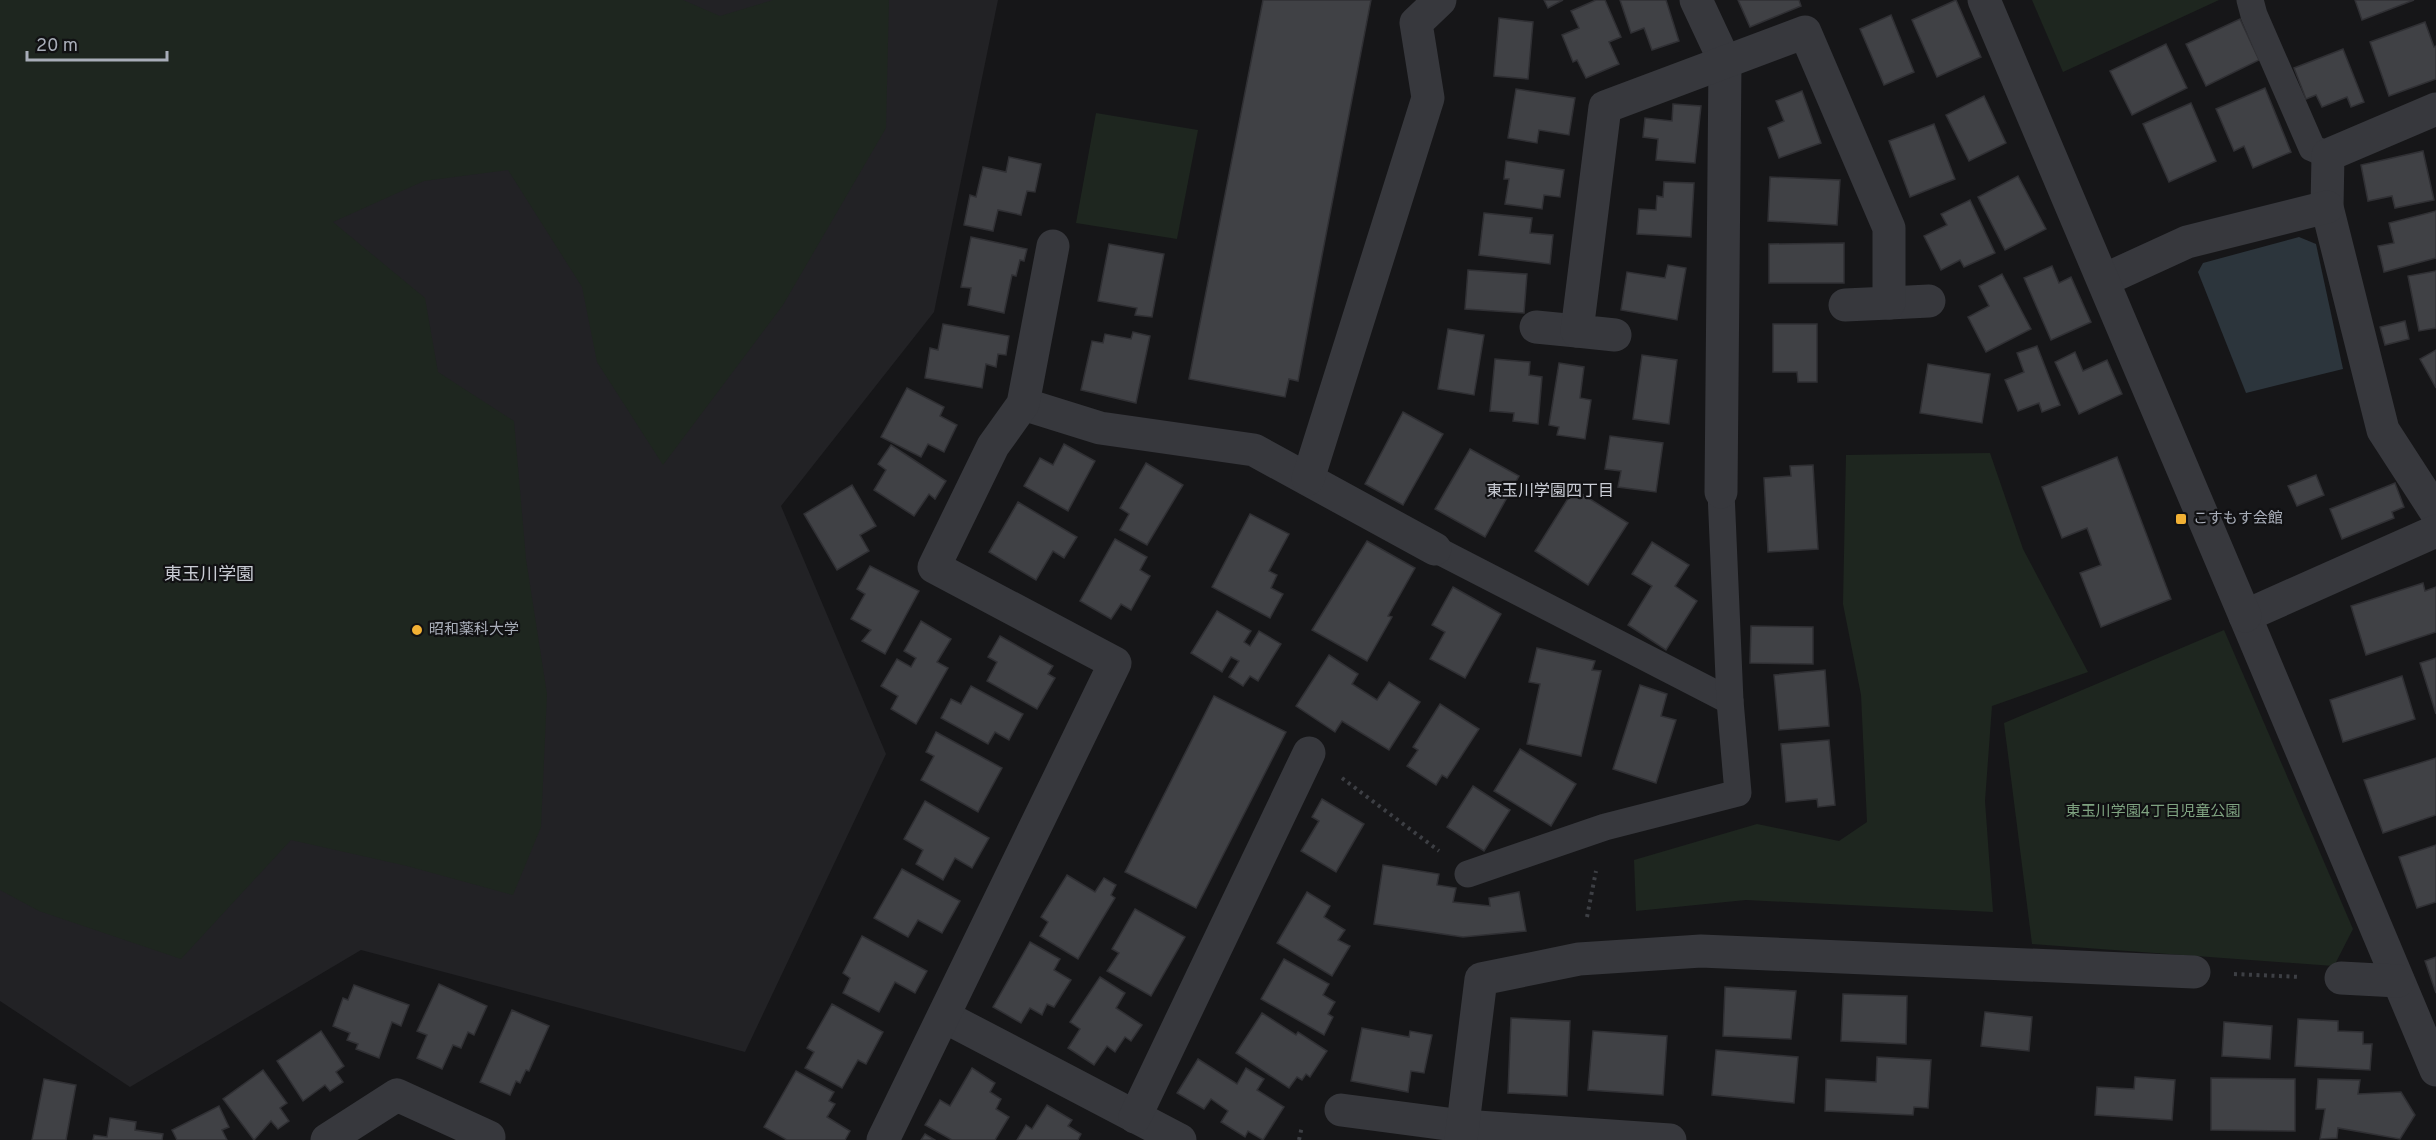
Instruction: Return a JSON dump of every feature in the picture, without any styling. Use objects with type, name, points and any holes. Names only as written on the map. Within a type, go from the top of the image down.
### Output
[{"type":"street","points":[[1308,479],[1428,98],[1416,23],[1440,0]]},
{"type":"street","points":[[1696,0],[1725,62],[1720,492]]},
{"type":"street","points":[[1984,0],[2436,1070]]},
{"type":"street","points":[[1577,332],[1605,107],[1805,32],[1889,228],[1889,303]]},
{"type":"street","points":[[2436,109],[2328,155],[2327,207],[2383,430],[2436,512]]},
{"type":"street","points":[[2103,280],[2187,243],[2327,207]]},
{"type":"street","points":[[883,1140],[945,1017],[1115,663],[934,567],[993,446],[1023,404],[1053,246]]},
{"type":"street","points":[[1845,305],[1929,301]]},
{"type":"street","points":[[1536,327],[1615,335]]},
{"type":"street","points":[[1023,404],[1100,428],[1254,450],[1435,549]]},
{"type":"street","points":[[2245,615],[2436,531]]},
{"type":"street","points":[[1135,1117],[1309,753]]},
{"type":"street","points":[[1462,1133],[1481,979],[1579,959],[1701,951],[2194,972]]},
{"type":"street","points":[[2341,978],[2398,981]]},
{"type":"street","points":[[945,1017],[1180,1140]]},
{"type":"street","points":[[327,1140],[397,1095],[489,1137],[488,1140]]},
{"type":"street","points":[[1341,1110],[1462,1133],[1670,1140]]},
{"type":"lane","points":[[2250,0],[2254,15],[2312,148],[2328,155]]},
{"type":"lane","points":[[1468,874],[1605,827],[1738,794],[1730,701],[1720,492]]},
{"type":"lane","points":[[1435,549],[1730,701]]},
{"type":"path","points":[[1309,753],[1468,874]]},
{"type":"path","points":[[1586,919],[1605,827]]},
{"type":"path","points":[[2194,972],[2341,978]]},
{"type":"shaded area","name":"昭和薬科大学","points":[[0,0],[998,0],[934,312],[781,506],[886,754],[745,1052],[361,950],[130,1087],[0,1001]]},
{"type":"shaded area","points":[[2299,237],[2316,244],[2343,369],[2246,393],[2198,272],[2203,263]]},
{"type":"green space","name":"昭和薬科大学","points":[[0,0],[683,0],[720,16],[773,0],[889,0],[886,128],[783,305],[663,465],[597,362],[582,287],[508,170],[424,181],[333,222],[425,298],[438,372],[514,421],[526,559],[547,694],[541,827],[513,895],[407,866],[291,840],[181,959],[39,911],[0,890]]},
{"type":"green space","points":[[2032,0],[2219,0],[2063,72]]},
{"type":"green space","points":[[1096,113],[1198,130],[1177,239],[1076,223]]},
{"type":"green space","points":[[1990,453],[2023,549],[2088,672],[1992,706],[1985,801],[1993,912],[1746,900],[1636,911],[1634,860],[1757,824],[1839,841],[1867,822],[1861,695],[1843,604],[1846,455]]},
{"type":"green space","name":"東玉川学園4丁目児童公園","points":[[2224,630],[2353,929],[2334,966],[2032,944],[2004,723]]},
{"type":"building","points":[[1263,0],[1371,0],[1298,381],[1289,379],[1285,397],[1189,379]]},
{"type":"building","points":[[1544,0],[1563,0],[1548,8]]},
{"type":"building","points":[[1596,0],[1605,0],[1621,37],[1609,42],[1619,64],[1586,78],[1577,60],[1573,62],[1562,35],[1579,28],[1571,11]]},
{"type":"building","points":[[1620,0],[1666,0],[1679,41],[1652,50],[1644,28],[1631,33]]},
{"type":"building","points":[[1738,0],[1799,0],[1801,6],[1750,27]]},
{"type":"building","points":[[1956,0],[1981,57],[1937,77],[1912,20]]},
{"type":"building","points":[[2355,0],[2414,0],[2362,20]]},
{"type":"building","points":[[1891,15],[1914,72],[1884,85],[1860,29]]},
{"type":"building","points":[[1499,18],[1533,22],[1528,79],[1494,76]]},
{"type":"building","points":[[2240,19],[2259,60],[2206,86],[2186,44]]},
{"type":"building","points":[[2425,22],[2434,47],[2436,46],[2436,79],[2389,96],[2370,42]]},
{"type":"building","points":[[2166,44],[2187,88],[2132,115],[2110,71]]},
{"type":"building","points":[[2343,49],[2364,102],[2351,107],[2347,97],[2322,107],[2316,95],[2306,99],[2294,68]]},
{"type":"building","points":[[2265,88],[2291,152],[2253,168],[2244,146],[2234,151],[2216,109]]},
{"type":"building","points":[[1516,89],[1575,98],[1569,135],[1539,130],[1537,143],[1508,138]]},
{"type":"building","points":[[1802,91],[1821,143],[1779,158],[1768,128],[1784,121],[1776,101]]},
{"type":"building","points":[[1984,96],[2006,143],[1969,161],[1946,115]]},
{"type":"building","points":[[2191,103],[2216,161],[2169,182],[2143,124]]},
{"type":"building","points":[[1673,104],[1701,106],[1695,163],[1656,160],[1658,139],[1643,137],[1645,118],[1672,121]]},
{"type":"building","points":[[1934,124],[1955,179],[1910,197],[1889,141]]},
{"type":"building","points":[[2423,151],[2434,200],[2395,208],[2392,196],[2368,201],[2361,165]]},
{"type":"building","points":[[1009,157],[1041,164],[1035,192],[1027,191],[1021,215],[998,210],[993,231],[964,225],[970,195],[976,197],[983,167],[1006,172]]},
{"type":"building","points":[[1506,161],[1564,170],[1560,197],[1544,195],[1542,209],[1505,204],[1509,179],[1504,179]]},
{"type":"building","points":[[2018,176],[2046,229],[2005,250],[1978,197]]},
{"type":"building","points":[[1770,177],[1840,180],[1837,225],[1768,221]]},
{"type":"building","points":[[1664,182],[1694,183],[1691,237],[1637,234],[1639,209],[1656,210],[1657,196],[1663,197]]},
{"type":"building","points":[[1970,200],[1995,253],[1964,267],[1960,260],[1941,270],[1924,236],[1947,225],[1941,214]]},
{"type":"building","points":[[2436,211],[2436,258],[2384,272],[2378,246],[2394,243],[2389,223]]},
{"type":"building","points":[[1484,213],[1532,218],[1530,233],[1553,235],[1550,264],[1479,255]]},
{"type":"building","points":[[971,237],[1027,249],[1024,261],[1020,260],[1016,276],[1012,275],[1004,313],[968,305],[971,288],[961,287]]},
{"type":"building","points":[[1844,243],[1844,283],[1769,283],[1769,244]]},
{"type":"building","points":[[1109,244],[1164,254],[1152,317],[1135,315],[1137,308],[1098,301]]},
{"type":"building","points":[[1668,265],[1686,268],[1677,320],[1621,310],[1627,272],[1665,278]]},
{"type":"building","points":[[2052,266],[2059,283],[2071,277],[2091,322],[2051,340],[2024,278]]},
{"type":"building","points":[[1468,270],[1527,274],[1524,313],[1465,309]]},
{"type":"building","points":[[2436,271],[2436,328],[2419,331],[2408,276]]},
{"type":"building","points":[[2002,274],[2031,329],[1986,352],[1968,317],[1989,306],[1979,286]]},
{"type":"building","points":[[2405,321],[2409,339],[2385,345],[2380,327]]},
{"type":"building","points":[[943,324],[1009,336],[1006,355],[998,354],[996,367],[986,364],[982,388],[925,378],[930,348],[938,350]]},
{"type":"building","points":[[1773,324],[1817,324],[1817,382],[1798,382],[1797,372],[1773,372]]},
{"type":"building","points":[[1448,329],[1484,335],[1474,395],[1438,389]]},
{"type":"building","points":[[1133,332],[1150,336],[1136,403],[1081,390],[1092,341],[1103,343],[1105,334],[1131,339]]},
{"type":"building","points":[[2037,346],[2060,405],[2042,412],[2039,403],[2018,411],[2005,380],[2024,372],[2017,353]]},
{"type":"building","points":[[2436,350],[2436,388],[2420,359]]},
{"type":"building","points":[[2075,352],[2083,371],[2107,360],[2122,394],[2079,414],[2055,362]]},
{"type":"building","points":[[1642,355],[1677,360],[1669,424],[1633,419]]},
{"type":"building","points":[[1495,359],[1530,362],[1529,375],[1542,377],[1538,424],[1513,421],[1514,413],[1490,411]]},
{"type":"building","points":[[1559,363],[1584,367],[1580,398],[1591,400],[1585,439],[1557,435],[1559,427],[1549,425]]},
{"type":"building","points":[[1928,364],[1990,374],[1982,423],[1920,413]]},
{"type":"building","points":[[907,388],[944,407],[940,416],[957,425],[944,452],[928,444],[921,457],[881,437]]},
{"type":"building","points":[[1403,412],[1443,434],[1403,505],[1365,484]]},
{"type":"building","points":[[1610,436],[1663,443],[1656,492],[1618,487],[1621,471],[1605,469]]},
{"type":"building","points":[[1064,444],[1095,461],[1068,511],[1024,486],[1040,458],[1053,465]]},
{"type":"building","points":[[891,445],[946,481],[935,499],[929,494],[914,516],[874,490],[886,470],[878,464]]},
{"type":"building","points":[[1470,449],[1519,476],[1485,537],[1435,509]]},
{"type":"building","points":[[2117,457],[2171,599],[2101,627],[2080,573],[2101,565],[2087,528],[2062,538],[2042,487]]},
{"type":"building","points":[[1146,463],[1183,485],[1147,545],[1120,530],[1129,514],[1120,508]]},
{"type":"building","points":[[1813,465],[1818,549],[1768,552],[1764,478],[1791,476],[1790,466]]},
{"type":"building","points":[[2316,475],[2324,495],[2297,506],[2288,486]]},
{"type":"building","points":[[2395,483],[2404,507],[2392,512],[2394,518],[2342,539],[2330,509]]},
{"type":"building","points":[[852,485],[876,526],[860,535],[869,551],[837,570],[804,514]]},
{"type":"building","points":[[1574,489],[1628,523],[1588,585],[1535,551]]},
{"type":"building","points":[[1018,502],[1077,537],[1064,558],[1053,551],[1036,580],[989,552]]},
{"type":"building","points":[[1250,514],[1289,534],[1269,571],[1277,575],[1271,588],[1283,594],[1270,618],[1212,587]]},
{"type":"building","points":[[1115,539],[1147,557],[1140,570],[1150,576],[1131,610],[1121,604],[1111,619],[1080,601]]},
{"type":"building","points":[[1367,541],[1415,568],[1388,616],[1392,617],[1367,661],[1312,630]]},
{"type":"building","points":[[1652,542],[1689,565],[1675,586],[1697,601],[1666,650],[1628,625],[1652,586],[1632,574]]},
{"type":"building","points":[[870,566],[919,591],[885,654],[862,641],[871,630],[851,619],[865,594],[857,589]]},
{"type":"building","points":[[2423,583],[2425,591],[2436,587],[2436,632],[2366,655],[2351,606]]},
{"type":"building","points":[[1453,587],[1501,614],[1465,678],[1430,659],[1445,632],[1432,625]]},
{"type":"building","points":[[1217,611],[1251,631],[1244,642],[1250,646],[1259,631],[1281,644],[1258,681],[1250,676],[1243,686],[1229,677],[1239,661],[1231,657],[1222,672],[1191,653]]},
{"type":"building","points":[[921,621],[951,639],[937,662],[948,668],[916,724],[891,709],[898,696],[881,686],[897,659],[911,667],[916,658],[904,651]]},
{"type":"building","points":[[1751,626],[1813,627],[1813,664],[1750,663]]},
{"type":"building","points":[[1000,636],[1053,666],[1048,674],[1055,678],[1037,709],[987,681],[997,662],[988,657]]},
{"type":"building","points":[[1537,648],[1595,661],[1592,670],[1601,671],[1581,756],[1527,744],[1540,684],[1529,682]]},
{"type":"building","points":[[1329,655],[1358,674],[1352,684],[1377,700],[1389,682],[1420,702],[1389,750],[1342,721],[1335,732],[1296,706]]},
{"type":"building","points":[[2436,658],[2436,714],[2420,663]]},
{"type":"building","points":[[1825,670],[1829,726],[1779,730],[1774,675]]},
{"type":"building","points":[[2402,676],[2415,719],[2343,742],[2330,700]]},
{"type":"building","points":[[1640,685],[1667,694],[1661,716],[1676,720],[1656,783],[1613,769]]},
{"type":"building","points":[[971,686],[1023,714],[1009,740],[995,732],[988,744],[941,718],[951,699],[961,704]]},
{"type":"building","points":[[1214,696],[1286,732],[1196,908],[1125,872]]},
{"type":"building","points":[[1440,704],[1479,729],[1447,778],[1442,775],[1436,785],[1407,766],[1418,750],[1413,747]]},
{"type":"building","points":[[936,732],[1002,768],[978,812],[921,780],[934,756],[926,752]]},
{"type":"building","points":[[1829,740],[1835,805],[1818,807],[1817,799],[1786,802],[1781,744]]},
{"type":"building","points":[[1520,749],[1576,784],[1551,826],[1494,791]]},
{"type":"building","points":[[2436,758],[2436,815],[2383,833],[2364,780]]},
{"type":"building","points":[[1473,786],[1510,810],[1484,851],[1447,827]]},
{"type":"building","points":[[1322,799],[1364,824],[1336,872],[1301,851],[1319,821],[1312,817]]},
{"type":"building","points":[[925,801],[989,838],[972,868],[955,858],[943,880],[916,864],[923,850],[904,839]]},
{"type":"building","points":[[2436,845],[2436,902],[2417,908],[2399,857]]},
{"type":"building","points":[[1383,865],[1439,874],[1437,885],[1456,888],[1453,902],[1490,906],[1489,898],[1519,892],[1526,931],[1463,937],[1374,924]]},
{"type":"building","points":[[902,869],[960,901],[942,933],[918,920],[908,937],[874,918]]},
{"type":"building","points":[[1067,875],[1095,892],[1104,878],[1116,885],[1111,895],[1115,898],[1078,959],[1040,936],[1048,922],[1041,917]]},
{"type":"building","points":[[1307,892],[1330,906],[1324,917],[1345,930],[1338,940],[1350,946],[1332,976],[1277,943]]},
{"type":"building","points":[[1135,909],[1185,937],[1151,996],[1107,971],[1119,953],[1112,949]]},
{"type":"building","points":[[862,936],[927,971],[915,993],[895,982],[879,1012],[843,993],[850,978],[843,973]]},
{"type":"building","points":[[1030,942],[1060,959],[1054,970],[1071,980],[1054,1007],[1047,1004],[1042,1015],[1030,1008],[1021,1023],[993,1007]]},
{"type":"building","points":[[2436,957],[2436,993],[2425,961]]},
{"type":"building","points":[[1284,959],[1329,984],[1323,995],[1335,1002],[1328,1014],[1333,1017],[1324,1035],[1261,999]]},
{"type":"building","points":[[1100,977],[1125,993],[1116,1008],[1142,1025],[1131,1041],[1125,1037],[1115,1052],[1107,1046],[1094,1065],[1068,1048],[1080,1029],[1070,1022]]},
{"type":"building","points":[[439,984],[487,1006],[474,1035],[468,1032],[461,1048],[453,1045],[442,1069],[417,1058],[427,1035],[417,1031]]},
{"type":"building","points":[[354,985],[409,1005],[401,1026],[392,1022],[379,1058],[356,1049],[358,1044],[347,1040],[350,1033],[333,1026],[343,998],[348,1000]]},
{"type":"building","points":[[1725,987],[1796,991],[1791,1039],[1723,1036]]},
{"type":"building","points":[[1843,994],[1907,996],[1906,1044],[1841,1041]]},
{"type":"building","points":[[832,1004],[883,1032],[866,1064],[858,1060],[842,1088],[805,1068],[814,1052],[807,1048]]},
{"type":"building","points":[[512,1010],[549,1026],[529,1071],[526,1070],[520,1083],[516,1081],[510,1095],[480,1082]]},
{"type":"building","points":[[1985,1012],[2032,1017],[2029,1051],[1981,1046]]},
{"type":"building","points":[[1262,1013],[1296,1035],[1298,1032],[1327,1051],[1310,1077],[1306,1074],[1302,1080],[1297,1077],[1289,1088],[1236,1053]]},
{"type":"building","points":[[1511,1018],[1570,1021],[1567,1096],[1508,1093]]},
{"type":"building","points":[[2298,1019],[2338,1021],[2338,1031],[2363,1032],[2363,1044],[2372,1044],[2370,1070],[2295,1066]]},
{"type":"building","points":[[2224,1022],[2272,1026],[2270,1059],[2222,1056]]},
{"type":"building","points":[[1362,1028],[1409,1037],[1410,1031],[1432,1035],[1424,1073],[1411,1071],[1408,1092],[1351,1081]]},
{"type":"building","points":[[321,1031],[344,1066],[336,1072],[343,1082],[330,1091],[325,1085],[303,1101],[277,1061]]},
{"type":"building","points":[[1593,1031],[1667,1036],[1663,1095],[1588,1090]]},
{"type":"building","points":[[1716,1050],[1798,1057],[1794,1103],[1712,1095]]},
{"type":"building","points":[[1877,1057],[1931,1060],[1928,1108],[1914,1107],[1913,1115],[1825,1111],[1826,1079],[1876,1082]]},
{"type":"building","points":[[1198,1059],[1237,1084],[1246,1068],[1264,1079],[1257,1090],[1284,1107],[1263,1140],[1248,1131],[1245,1137],[1221,1122],[1228,1111],[1211,1099],[1204,1109],[1177,1093]]},
{"type":"building","points":[[972,1068],[995,1083],[990,1092],[1001,1099],[996,1109],[1009,1117],[995,1140],[952,1140],[925,1125],[940,1100],[950,1106]]},
{"type":"building","points":[[263,1070],[287,1103],[280,1108],[289,1121],[278,1129],[271,1121],[254,1140],[223,1099]]},
{"type":"building","points":[[796,1071],[834,1092],[829,1101],[835,1104],[827,1117],[850,1131],[845,1140],[787,1140],[764,1127]]},
{"type":"building","points":[[2135,1077],[2175,1080],[2172,1120],[2095,1115],[2097,1087],[2134,1089]]},
{"type":"building","points":[[2211,1078],[2295,1079],[2295,1131],[2211,1130]]},
{"type":"building","points":[[44,1079],[76,1085],[66,1140],[32,1140]]},
{"type":"building","points":[[2318,1079],[2360,1080],[2358,1094],[2401,1092],[2415,1115],[2400,1139],[2338,1128],[2337,1138],[2320,1139],[2325,1109],[2316,1109]]},
{"type":"building","points":[[1047,1105],[1072,1120],[1068,1126],[1081,1134],[1078,1140],[1017,1140],[1026,1125],[1032,1129]]},
{"type":"building","points":[[219,1106],[229,1127],[222,1130],[227,1140],[177,1140],[172,1130]]},
{"type":"building","points":[[110,1118],[136,1122],[135,1130],[163,1134],[162,1140],[93,1140],[94,1135],[107,1137]]},
{"type":"building","points":[[925,1134],[935,1140],[921,1140]]},
{"type":"place","name":"こすもす会館","points":[[2181,519]]},
{"type":"place","name":"昭和薬科大学","points":[[417,630]]},
{"type":"district","name":"東玉川学園四丁目","points":[[1550,492]]},
{"type":"district","name":"東玉川学園","points":[[209,575]]}]
